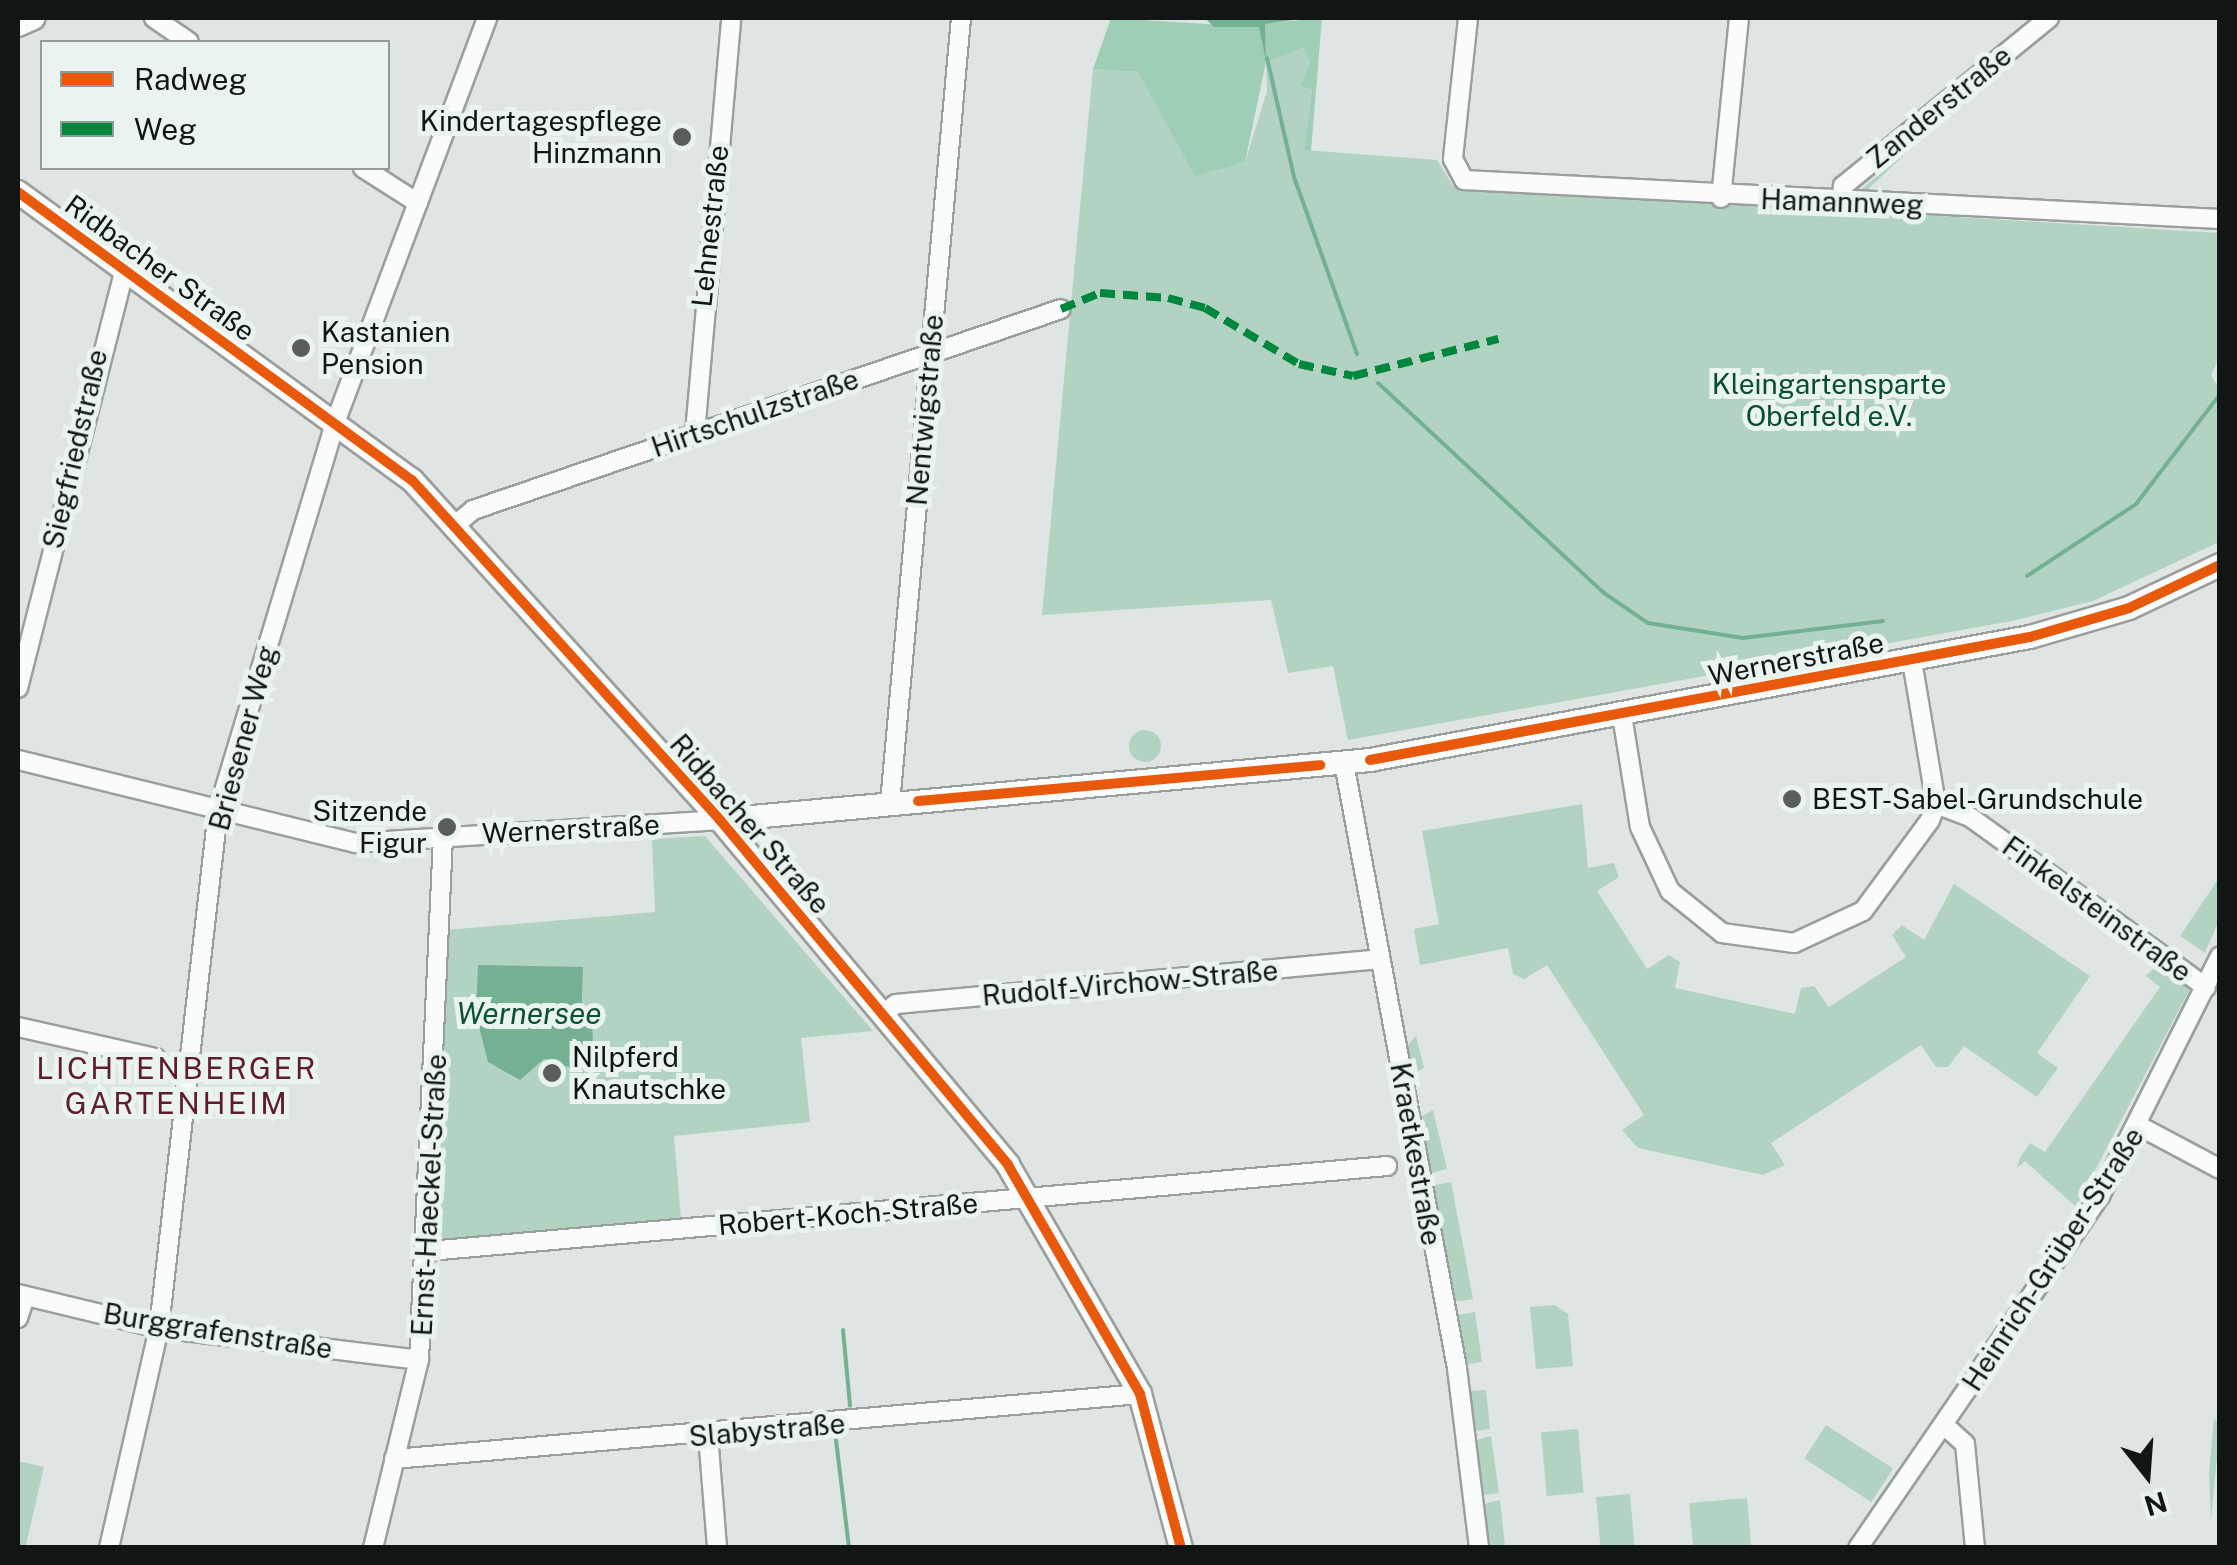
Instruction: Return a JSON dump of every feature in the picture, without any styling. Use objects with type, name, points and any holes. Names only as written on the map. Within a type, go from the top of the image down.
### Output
[{"type":"street","points":[[18,25],[34,18]]},
{"type":"street","points":[[154,18],[186,40]]},
{"type":"street","name":"Briesener Weg","points":[[109,1548],[159,1328],[218,810],[335,424],[488,18]]},
{"type":"street","name":"Lehnestraße","points":[[695,433],[731,18]]},
{"type":"street","name":"Nentwigstraße","points":[[890,803],[961,18]]},
{"type":"street","name":"Hamannweg","points":[[1468,18],[1453,159],[1464,180],[1722,198],[2220,219]]},
{"type":"street","points":[[1722,198],[1740,18]]},
{"type":"street","name":"Zanderstraße","points":[[1842,203],[1843,186],[2049,18]]},
{"type":"street","points":[[365,170],[418,203]]},
{"type":"street","name":"Ridbacher Straße","points":[[18,192],[412,480],[720,820],[883,1014],[1028,1198],[1140,1394],[1181,1548]]},
{"type":"street","name":"Siegfriedstraße","points":[[18,688],[124,271]]},
{"type":"street","name":"Hirtschulzstraße","points":[[454,526],[472,510],[1061,308]]},
{"type":"street","name":"Wernerstraße","points":[[18,760],[340,841],[720,820],[1344,762],[1622,715],[2088,622],[2220,564]]},
{"type":"street","points":[[1622,715],[1652,860],[1670,891],[1722,932],[1794,942],[1863,912],[1936,804],[1912,660]]},
{"type":"street","name":"Kraetkestraße","points":[[1344,762],[1457,1368],[1479,1548]]},
{"type":"street","name":"Finkelsteinstraße","points":[[1936,804],[1970,817],[2206,987]]},
{"type":"street","name":"Ernst-Haeckel-Straße","points":[[373,1548],[419,1360],[428,1251],[443,837]]},
{"type":"street","name":"Heinrich-Grüber-Straße","points":[[1858,1548],[2142,1127],[2220,956]]},
{"type":"street","name":"Rudolf-Virchow-Straße","points":[[883,1014],[896,1004],[1380,959]]},
{"type":"street","points":[[18,1026],[156,1058]]},
{"type":"street","points":[[2142,1127],[2220,1169]]},
{"type":"street","name":"Robert-Koch-Straße","points":[[428,1251],[1387,1166]]},
{"type":"street","points":[[18,1318],[21,1295]]},
{"type":"street","name":"Burggrafenstraße","points":[[21,1295],[159,1328],[419,1360]]},
{"type":"street","name":"Slabystraße","points":[[394,1459],[708,1435],[1140,1394]]},
{"type":"street","points":[[1944,1425],[1965,1444],[1975,1548]]},
{"type":"street","points":[[708,1435],[717,1548]]},
{"type":"green space","name":"Kleingartensparte Oberfeld e.V.","points":[[1303,48],[1310,62],[1300,86],[1312,88],[1304,150],[1437,160],[1453,186],[2219,233],[2219,358],[2211,375],[2220,390],[2219,542],[2093,601],[2012,621],[1348,740],[1333,666],[1288,673],[1271,600],[1042,615],[1093,69],[1138,72],[1245,162],[1267,91],[1266,61]]},
{"type":"green space","points":[[1945,117],[1868,189],[1893,191],[1887,197],[1855,195]]},
{"type":"green space","points":[[1145,730],[1156,735],[1161,746],[1156,757],[1145,762],[1134,757],[1129,746],[1134,735]]},
{"type":"green space","points":[[1582,804],[1588,868],[1614,863],[1619,877],[1597,891],[1647,969],[1669,955],[1680,962],[1675,988],[1795,1014],[1801,988],[1814,986],[1829,1007],[1906,957],[1892,935],[1902,925],[1924,940],[1954,884],[2090,976],[2037,1053],[2058,1068],[2037,1097],[1964,1046],[1948,1067],[1936,1067],[1921,1045],[1771,1143],[1785,1165],[1763,1175],[1638,1148],[1622,1130],[1644,1115],[1547,965],[1524,979],[1513,974],[1508,948],[1420,965],[1414,929],[1439,924],[1422,831]]},
{"type":"green space","points":[[705,836],[873,1031],[801,1038],[810,1122],[674,1136],[681,1219],[448,1241],[437,1234],[447,930],[655,912],[652,839]],"holes":[[[486,1038],[592,1042],[526,1066],[520,1079],[488,1062]]]},
{"type":"green space","points":[[2219,878],[2219,920],[2205,953],[2180,936]]},
{"type":"green space","points":[[2160,962],[2192,985],[2076,1207],[2025,1161],[2017,1168],[2020,1158],[2030,1143],[2045,1152],[2160,987],[2146,976]]},
{"type":"green space","points":[[1416,1036],[1424,1068],[1413,1074],[1406,1047]]},
{"type":"green space","points":[[1433,1110],[1447,1169],[1431,1173],[1417,1119]]},
{"type":"green space","points":[[1451,1182],[1473,1299],[1460,1301],[1451,1300],[1430,1186]]},
{"type":"green space","points":[[1555,1305],[1568,1314],[1573,1366],[1536,1369],[1530,1307]]},
{"type":"green space","points":[[1475,1312],[1482,1362],[1468,1364],[1453,1316]]},
{"type":"green space","points":[[1486,1390],[1490,1429],[1477,1431],[1467,1391]]},
{"type":"green space","points":[[2214,1418],[2220,1426],[2211,1520],[2209,1474]]},
{"type":"green space","points":[[1826,1425],[1893,1469],[1871,1502],[1804,1459]]},
{"type":"green space","points":[[1578,1429],[1584,1493],[1547,1496],[1541,1432]]},
{"type":"green space","points":[[1491,1436],[1499,1493],[1484,1495],[1473,1441]]},
{"type":"green space","points":[[18,1461],[44,1467],[26,1545],[35,1547],[18,1547]]},
{"type":"green space","points":[[1630,1494],[1635,1547],[1601,1548],[1596,1497]]},
{"type":"green space","points":[[1747,1498],[1751,1547],[1693,1548],[1689,1503]]},
{"type":"green space","points":[[1500,1500],[1505,1547],[1486,1547],[1480,1505]]},
{"type":"shaded area","points":[[1111,18],[1239,26],[1322,18],[1311,151],[1304,150],[1312,89],[1300,86],[1310,62],[1303,48],[1266,62],[1245,162],[1195,176],[1138,72],[1093,69]]},
{"type":"water","points":[[1205,18],[1300,19],[1265,24],[1266,61],[1259,27],[1214,27]]},
{"type":"water","name":"Wernersee","points":[[478,965],[583,967],[581,1021],[592,1022],[593,1042],[569,1057],[571,1068],[544,1059],[520,1080],[488,1062],[476,1015]]},
{"type":"waterway","points":[[1267,58],[1294,177],[1357,354]]},
{"type":"waterway","points":[[1378,383],[1604,593],[1648,623],[1743,638],[1883,621]]},
{"type":"waterway","points":[[2027,576],[2136,504],[2220,394]]},
{"type":"waterway","points":[[843,1330],[850,1406]]},
{"type":"waterway","points":[[836,1440],[849,1548]]},
{"type":"marked path","points":[[1061,309],[1100,293],[1168,298],[1205,308],[1299,364],[1353,376],[1498,339]]},
{"type":"cycle path","points":[[18,192],[412,480],[720,820],[1008,1165],[1140,1394],[1181,1548]]},
{"type":"cycle path","points":[[1370,760],[2030,637],[2129,608],[2220,565]]},
{"type":"cycle path","points":[[918,801],[1320,765]]},
{"type":"place","name":"Kindertagespflege Hinzmann","points":[[682,137]]},
{"type":"place","name":"Kastanien Pension","points":[[301,348]]},
{"type":"place","name":"BEST-Sabel-Grundschule","points":[[1792,799]]},
{"type":"place","name":"Sitzende Figur","points":[[447,827]]},
{"type":"place","name":"Nilpferd Knautschke","points":[[552,1073]]},
{"type":"district","name":"LICHTENBERGER GARTENHEIM","points":[[177,1085]]}]
